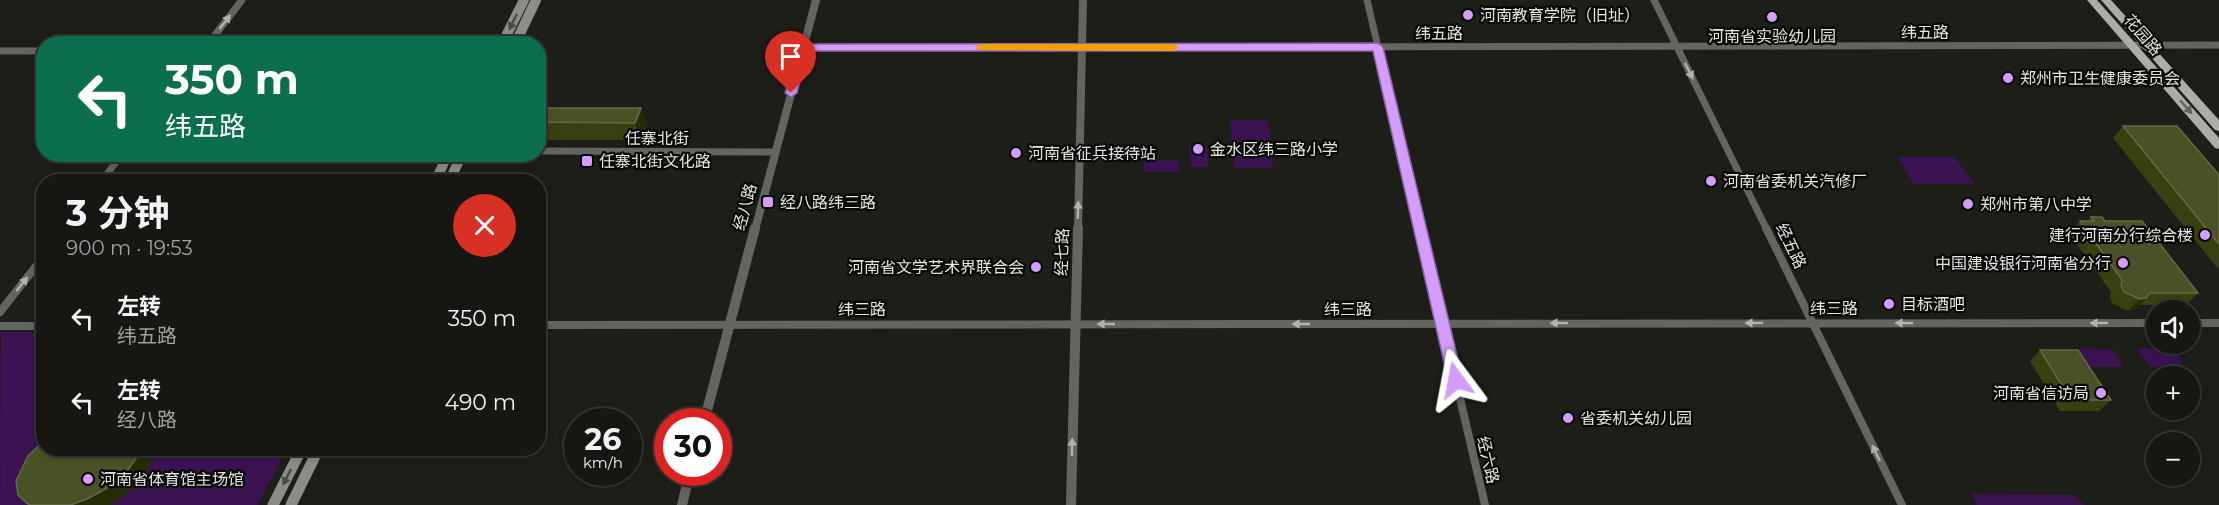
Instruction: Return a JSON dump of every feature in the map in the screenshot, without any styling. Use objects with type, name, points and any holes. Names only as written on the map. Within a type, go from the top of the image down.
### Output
[{"type":"main road","points":[[506,36],[524,0]]},
{"type":"main road","points":[[519,36],[536,0]]},
{"type":"main road","name":"花园路","points":[[2092,0],[2219,145]]},
{"type":"main road","name":"花园路","points":[[2106,0],[2219,127]]},
{"type":"main road","points":[[273,505],[298,456]]},
{"type":"main road","points":[[291,505],[315,456]]},
{"type":"street","points":[[214,36],[242,0]]},
{"type":"street","name":"经八路","points":[[708,408],[816,0]]},
{"type":"street","name":"经七路","points":[[1071,505],[1083,0]]},
{"type":"street","name":"经六路","points":[[1366,0],[1485,505]]},
{"type":"street","name":"经五路","points":[[1653,0],[1902,505]]},
{"type":"street","name":"纬五路","points":[[803,48],[2219,45]]},
{"type":"street","points":[[0,51],[36,51]]},
{"type":"street","name":"任寨北街","points":[[546,151],[775,152]]},
{"type":"street","points":[[0,312],[36,266]]},
{"type":"street","name":"纬三路","points":[[546,325],[2146,323]]},
{"type":"street","points":[[2200,323],[2219,323]]},
{"type":"street","points":[[0,326],[36,326]]},
{"type":"street","points":[[682,505],[687,486]]},
{"type":"shaded area","points":[[1230,120],[1268,120],[1273,168],[1234,168]]},
{"type":"shaded area","points":[[1189,147],[1207,147],[1209,167],[1191,167]]},
{"type":"shaded area","points":[[1897,157],[1955,157],[1974,184],[1914,184]]},
{"type":"shaded area","points":[[1144,160],[1179,160],[1179,172],[1144,172]]},
{"type":"shaded area","points":[[1,332],[36,332],[36,456],[283,456],[258,505],[0,505]]},
{"type":"shaded area","points":[[2083,348],[2114,350],[2123,367],[2090,367],[2077,350]]},
{"type":"shaded area","points":[[2146,348],[2146,354],[2176,354],[2183,366],[2150,366],[2137,350]]},
{"type":"shaded area","points":[[1971,494],[2073,495],[2085,505],[1977,505]]},
{"type":"building","points":[[546,108],[641,108],[635,123],[546,122]]},
{"type":"building","points":[[2123,126],[2177,126],[2219,175],[2219,244]]},
{"type":"building","points":[[2091,217],[2102,217],[2105,221],[2142,221],[2198,293],[2150,293],[2146,298],[2140,299],[2124,292],[2121,286],[2122,280],[2080,221],[2094,221]]},
{"type":"building","points":[[2040,350],[2078,350],[2111,400],[2071,400]]},
{"type":"building","name":"河南省体育馆主场馆","points":[[36,448],[36,456],[138,456],[127,471],[111,486],[89,498],[71,505],[31,505],[18,495],[16,481],[28,456]]},
{"type":"slow traffic","points":[[981,47],[1174,47]]},
{"type":"place","name":"河南教育学院（旧址）","points":[[1468,15]]},
{"type":"place","name":"河南省实验幼儿园","points":[[1772,17]]},
{"type":"place","name":"郑州市卫生健康委员会","points":[[2008,78]]},
{"type":"place","name":"金水区纬三路小学","points":[[1198,149]]},
{"type":"place","name":"河南省征兵接待站","points":[[1016,153]]},
{"type":"place","name":"任寨北街文化路","points":[[587,161]]},
{"type":"place","name":"河南省委机关汽修厂","points":[[1711,181]]},
{"type":"place","name":"经八路纬三路","points":[[768,202]]},
{"type":"place","name":"郑州市第八中学","points":[[1968,204]]},
{"type":"place","name":"建行河南分行综合楼","points":[[2205,235]]},
{"type":"place","name":"中国建设银行河南省分行","points":[[2123,263]]},
{"type":"place","name":"河南省文学艺术界联合会","points":[[1036,267]]},
{"type":"place","name":"目标酒吧","points":[[1889,304]]},
{"type":"place","name":"河南省信访局","points":[[2101,393]]},
{"type":"place","name":"省委机关幼儿园","points":[[1568,418]]},
{"type":"place","name":"河南省体育馆主场馆","points":[[88,479]]},
{"type":"route","points":[[791,93],[803,48],[1378,47],[1456,380]]}]
